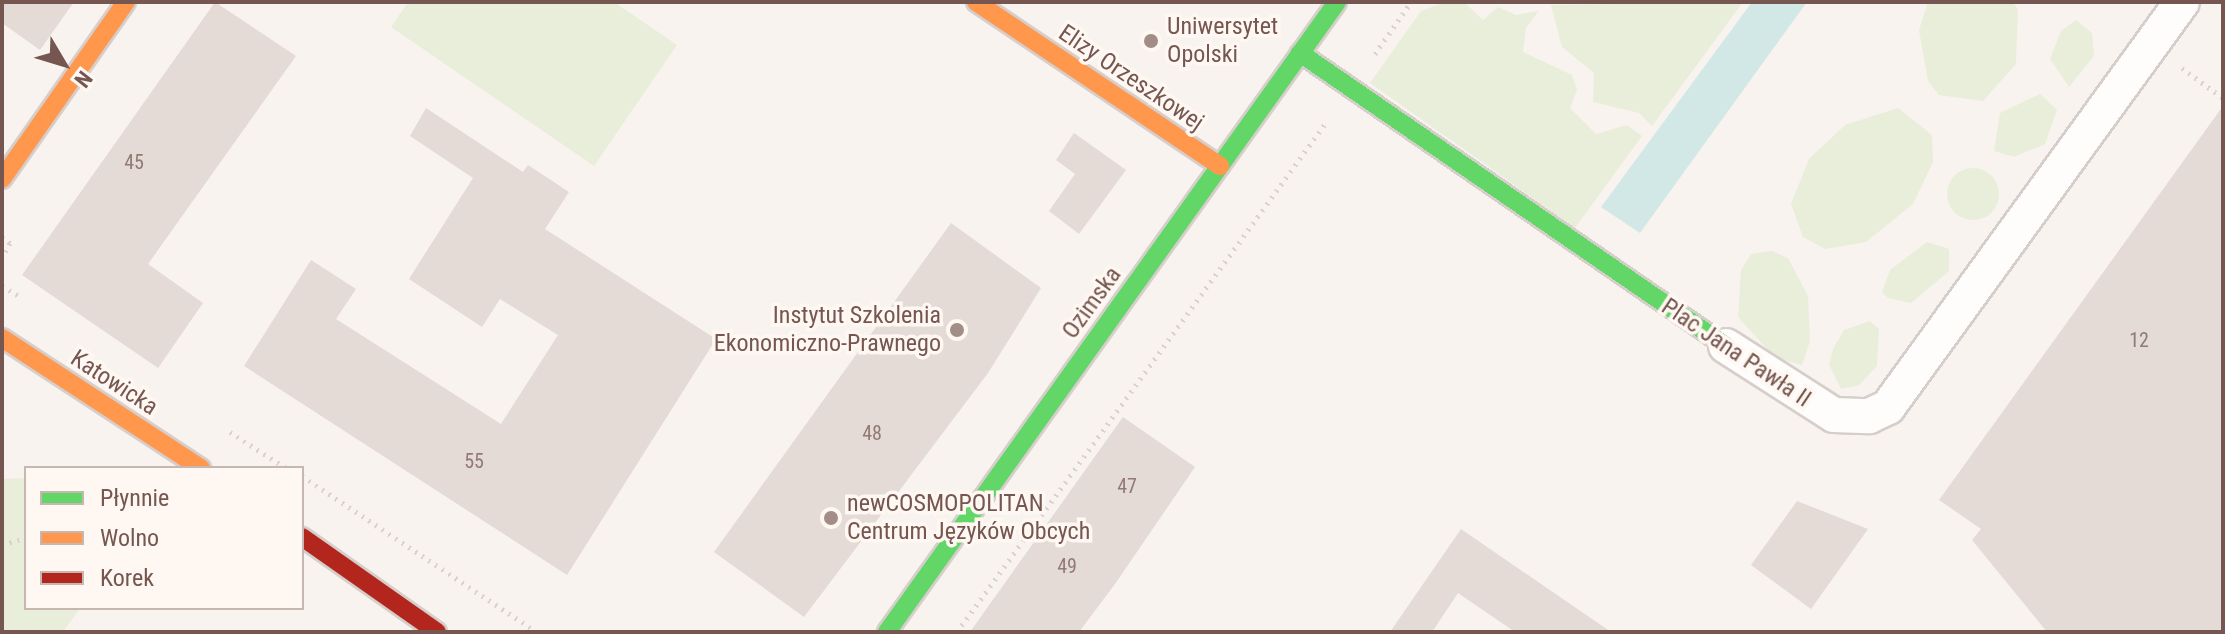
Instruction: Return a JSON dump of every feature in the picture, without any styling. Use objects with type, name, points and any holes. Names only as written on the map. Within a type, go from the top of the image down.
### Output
[{"type":"street","points":[[2,179],[126,2]]},
{"type":"street","name":"Elizy Orzeszkowej","points":[[976,2],[1220,166]]},
{"type":"street","name":"Ozimska","points":[[887,632],[1337,2]]},
{"type":"street","name":"Plac Jana Pawła II","points":[[1300,53],[1726,346],[1834,415],[1888,407],[2182,2]]},
{"type":"street","name":"Katowicka","points":[[2,338],[198,466]]},
{"type":"street","points":[[304,538],[437,632]]},
{"type":"path","points":[[957,632],[1411,2]]},
{"type":"path","points":[[2151,45],[2223,98]]},
{"type":"path","points":[[2,237],[10,243],[2,257]]},
{"type":"path","points":[[304,477],[537,632]]},
{"type":"path","points":[[2,545],[24,538]]},
{"type":"green space","points":[[408,2],[614,2],[677,45],[594,166],[391,27]]},
{"type":"green space","points":[[1445,2],[1464,2],[1483,20],[1498,7],[1516,15],[1539,11],[1526,28],[1523,52],[1572,75],[1577,90],[1570,108],[1596,134],[1627,125],[1642,136],[1575,228],[1370,83],[1421,11]]},
{"type":"green space","points":[[1743,2],[1652,126],[1639,113],[1593,102],[1594,73],[1562,47],[1551,5]]},
{"type":"green space","points":[[1928,2],[2013,2],[2018,10],[2016,64],[1983,101],[1939,95],[1928,81],[1919,30]]},
{"type":"green space","points":[[2076,20],[2092,33],[2094,56],[2069,87],[2050,59],[2061,31]]},
{"type":"green space","points":[[2040,94],[2057,110],[2045,144],[2014,157],[1994,151],[2000,113]]},
{"type":"green space","points":[[1898,108],[1932,135],[1933,162],[1913,204],[1866,242],[1825,249],[1803,237],[1791,204],[1809,159],[1845,125]]},
{"type":"green space","points":[[1973,168],[1991,176],[1999,194],[1991,212],[1973,220],[1955,212],[1947,194],[1955,176]]},
{"type":"green space","points":[[1927,242],[1949,249],[1949,271],[1911,303],[1888,298],[1882,292],[1890,270]]},
{"type":"green space","points":[[1772,251],[1788,258],[1808,296],[1810,341],[1802,365],[1775,358],[1738,317],[1741,270],[1751,254]]},
{"type":"green space","points":[[1870,321],[1879,329],[1877,366],[1859,385],[1841,389],[1829,365],[1833,349],[1844,330]]},
{"type":"green space","points":[[24,478],[24,610],[79,610],[63,632],[2,632],[2,479]]},
{"type":"shaded area","points":[[1752,2],[1807,2],[1640,233],[1601,207]]},
{"type":"building","points":[[2,2],[74,2],[40,50],[2,23]]},
{"type":"building","points":[[215,2],[296,56],[148,264],[203,303],[158,368],[22,275]]},
{"type":"building","points":[[2223,106],[2223,632],[2047,632],[1972,540],[1981,529],[1939,500]]},
{"type":"building","points":[[426,108],[523,172],[528,165],[569,192],[545,229],[716,339],[567,575],[244,366],[311,260],[356,289],[336,319],[501,424],[558,335],[500,299],[482,327],[409,279],[473,178],[410,136]]},
{"type":"building","points":[[1074,133],[1126,170],[1079,234],[1049,211],[1075,174],[1056,160]]},
{"type":"building","points":[[951,223],[1041,288],[988,373],[804,617],[714,552]]},
{"type":"building","points":[[1123,417],[1195,467],[1115,584],[1079,632],[970,632]]},
{"type":"building","points":[[1797,501],[1868,529],[1811,609],[1751,565]]},
{"type":"building","points":[[1461,529],[1611,632],[1515,632],[1458,593],[1432,632],[1390,632]]},
{"type":"traffic: fast","points":[[887,632],[1337,2]]},
{"type":"traffic: fast","points":[[1300,53],[1726,346]]},
{"type":"traffic: slow","points":[[2,179],[126,2]]},
{"type":"traffic: slow","points":[[976,2],[1220,166]]},
{"type":"traffic: slow","points":[[2,338],[198,466]]},
{"type":"traffic: jam","points":[[304,538],[437,632]]},
{"type":"place","name":"Uniwersytet Opolski","points":[[1151,41]]},
{"type":"place","name":"Instytut Szkolenia Ekonomiczno-Prawnego","points":[[957,330]]},
{"type":"place","name":"newCOSMOPOLITAN Centrum Języków Obcych","points":[[831,518]]}]
